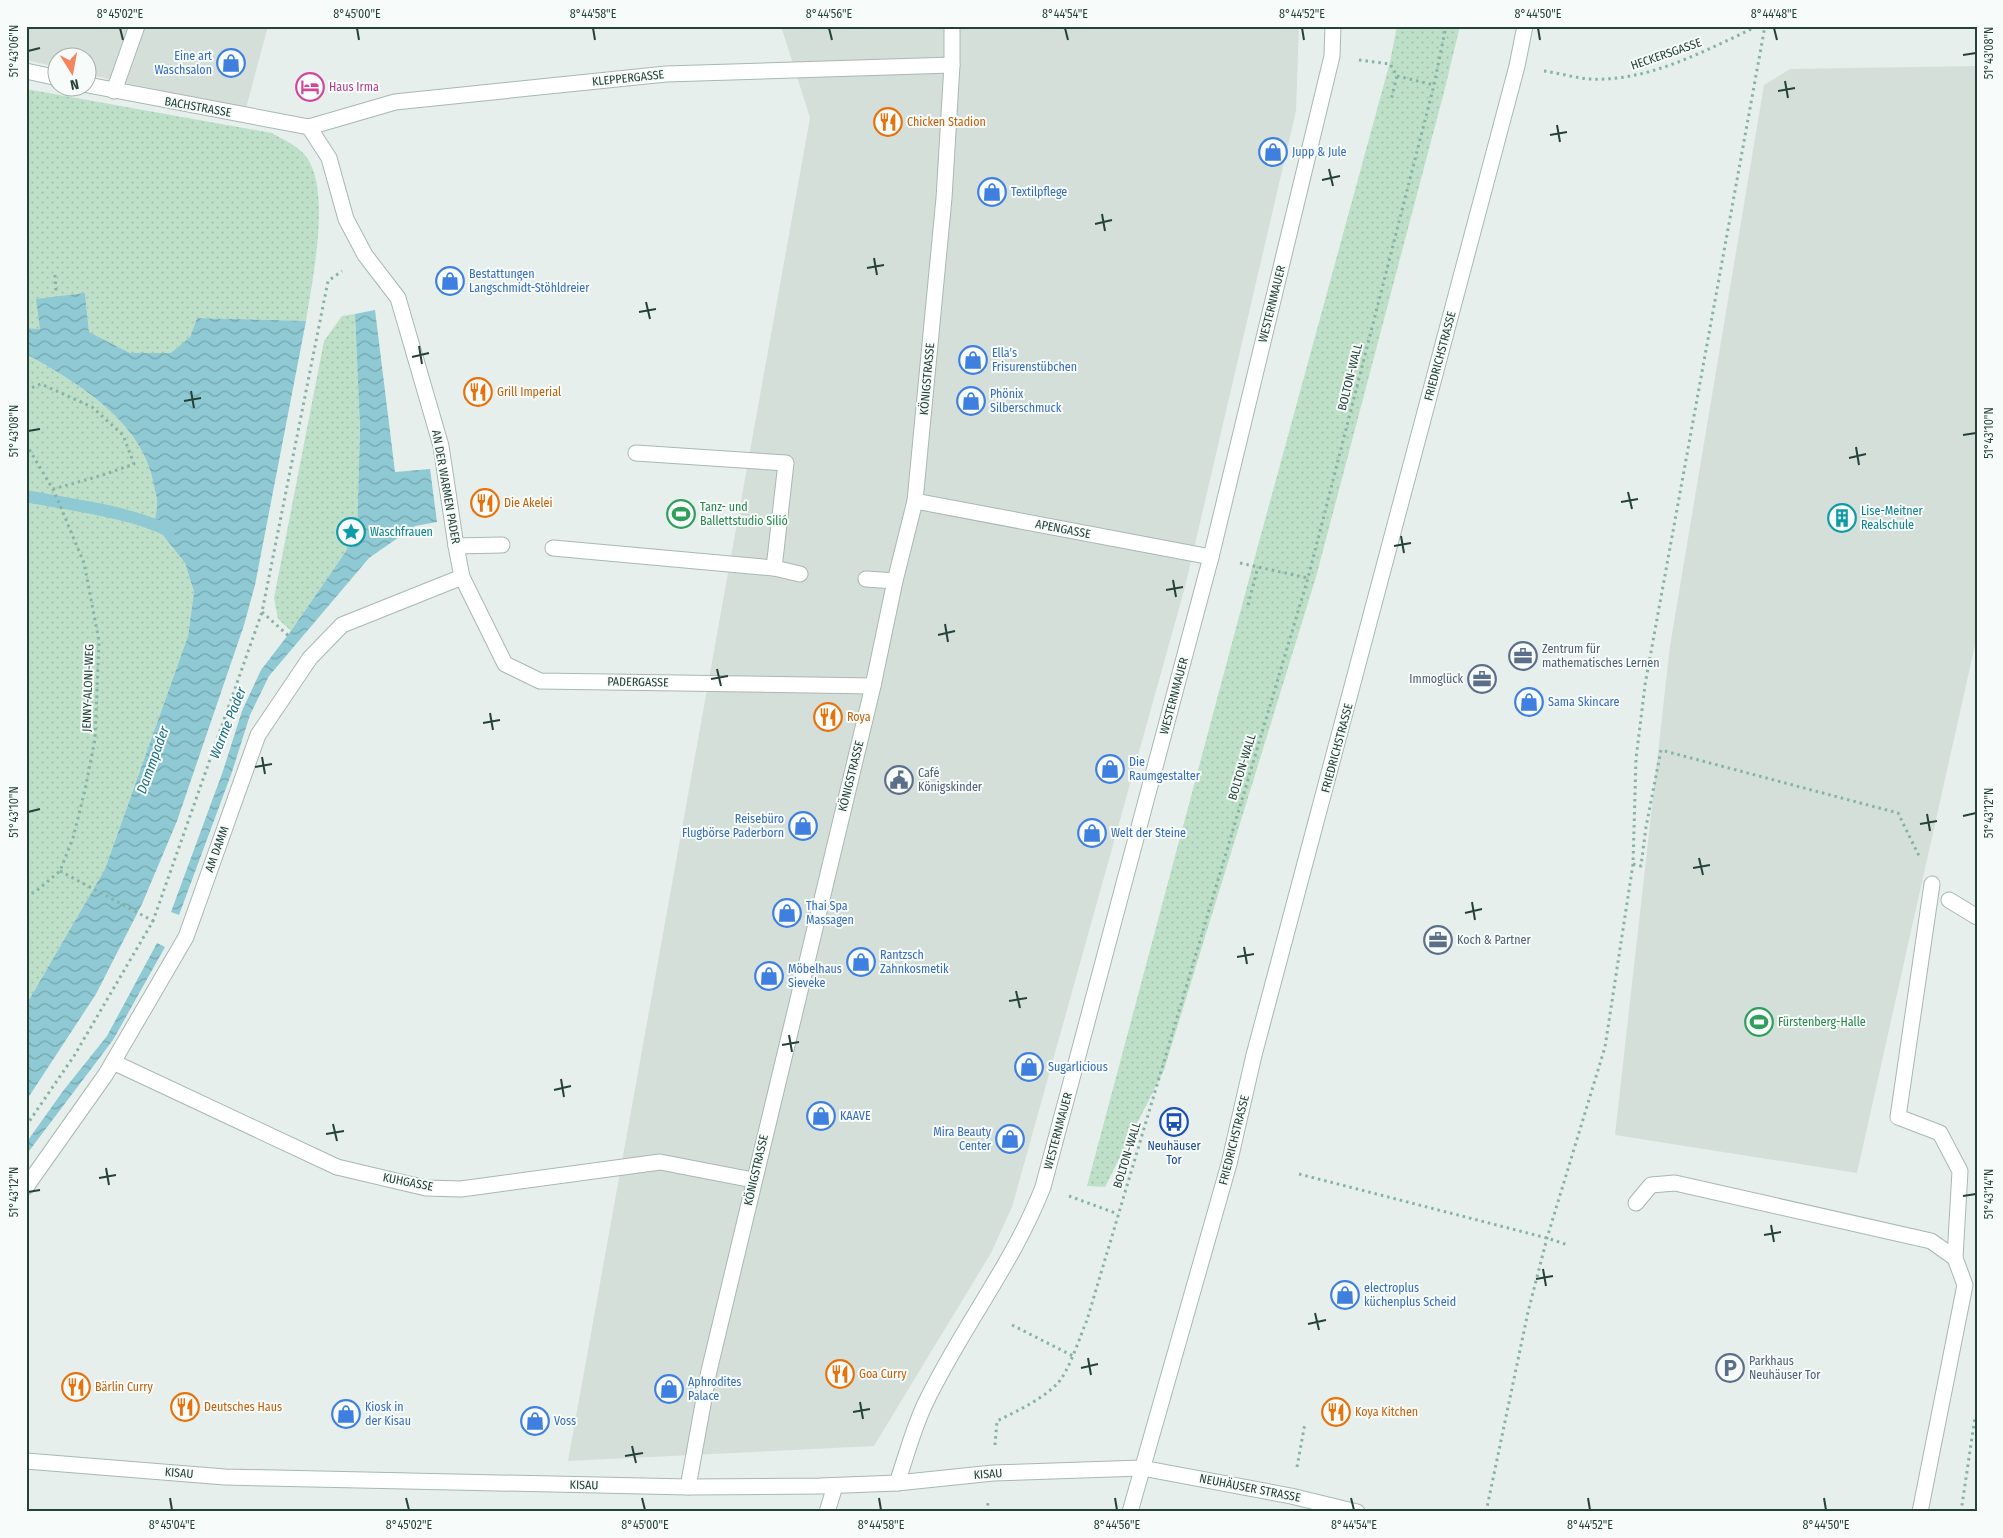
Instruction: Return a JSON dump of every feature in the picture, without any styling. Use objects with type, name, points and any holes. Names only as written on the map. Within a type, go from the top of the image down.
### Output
[{"type":"street","points":[[114,91],[137,26]]},
{"type":"street","name":"KÖNIGSTRASSE","points":[[688,1487],[709,1371],[753,1180],[873,686],[895,581],[915,501],[944,198],[952,65],[952,26]]},
{"type":"street","name":"WESTERNMAUER","points":[[897,1483],[924,1405],[961,1337],[1030,1220],[1043,1187],[1211,557],[1332,56],[1333,26]]},
{"type":"street","name":"FRIEDRICHSTRASSE","points":[[1130,1512],[1229,1164],[1254,1055],[1517,66],[1525,26]]},
{"type":"street","name":"KLEPPERGASSE","points":[[309,127],[395,102],[666,74],[952,65]]},
{"type":"street","points":[[26,70],[48,76]]},
{"type":"street","name":"BACHSTRASSE","points":[[98,87],[309,127]]},
{"type":"street","name":"AN DER WARMEN PADER","points":[[309,127],[329,158],[346,219],[365,256],[398,298],[441,446],[462,577]]},
{"type":"street","points":[[636,453],[786,462],[774,568]]},
{"type":"street","name":"APENGASSE","points":[[915,501],[1211,557]]},
{"type":"street","points":[[456,546],[502,545]]},
{"type":"street","points":[[553,548],[774,568],[800,574]]},
{"type":"street","name":"PADERGASSE","points":[[462,577],[504,664],[540,681],[873,686]]},
{"type":"street","name":"AM DAMM","points":[[26,1187],[113,1062],[186,938],[258,735],[310,658],[342,625],[462,577]]},
{"type":"street","points":[[866,579],[895,581]]},
{"type":"street","points":[[1932,884],[1898,1118],[1940,1133],[1960,1171],[1955,1258]]},
{"type":"street","points":[[1949,900],[1977,917]]},
{"type":"street","name":"KUHGASSE","points":[[113,1062],[337,1167],[426,1188],[461,1189],[660,1162],[753,1180]]},
{"type":"street","points":[[1636,1203],[1651,1185],[1675,1183],[1931,1240],[1955,1258],[1971,1286],[1920,1512]]},
{"type":"street","name":"KISAU","points":[[26,1461],[224,1477],[688,1487],[835,1486],[897,1483],[993,1473],[1142,1468]]},
{"type":"street","name":"NEUHÄUSER STRASSE","points":[[1142,1468],[1291,1496],[1357,1512]]},
{"type":"street","points":[[826,1512],[835,1486]]},
{"type":"path","name":"BOLTON-WALL","points":[[993,1473],[996,1421],[1026,1406],[1058,1383],[1073,1356],[1087,1320],[1308,578],[1434,85],[1446,26]]},
{"type":"path","name":"HECKERSGASSE","points":[[1517,66],[1590,79],[1637,75],[1690,57],[1758,26]]},
{"type":"path","points":[[1486,1512],[1528,1312],[1547,1238],[1605,1047],[1633,864],[1636,759],[1645,684],[1765,26]]},
{"type":"path","points":[[1390,64],[1396,76],[1390,100]]},
{"type":"path","points":[[1396,76],[1434,85]]},
{"type":"path","points":[[26,1126],[74,1056],[154,921],[262,612],[328,281],[365,256]]},
{"type":"path","points":[[55,275],[56,291]]},
{"type":"path","points":[[26,390],[41,384],[92,407],[123,435],[134,464],[53,490]]},
{"type":"path","name":"JENNY-ALONI-WEG","points":[[26,444],[53,490],[84,563],[99,641],[95,739],[73,838],[60,871],[35,892],[26,895]]},
{"type":"path","points":[[1211,557],[1308,578]]},
{"type":"path","points":[[1248,605],[1258,567]]},
{"type":"path","points":[[262,612],[284,633]]},
{"type":"path","points":[[1633,864],[1641,866],[1646,827],[1661,750],[1898,813],[1932,884]]},
{"type":"path","points":[[60,871],[158,924]]},
{"type":"path","points":[[1299,1174],[1568,1245]]},
{"type":"path","points":[[1043,1187],[1118,1214]]},
{"type":"path","points":[[1012,1325],[1073,1356]]},
{"type":"path","points":[[1961,1512],[1975,1418],[1977,1418]]},
{"type":"path","points":[[1296,1470],[1305,1423]]},
{"type":"shaded area","points":[[26,26],[268,26],[245,112],[98,76],[98,48],[48,48],[48,65],[26,60]]},
{"type":"shaded area","points":[[781,26],[1299,26],[1296,111],[1185,587],[1012,1207],[991,1253],[874,1446],[568,1461],[810,118]]},
{"type":"shaded area","points":[[1977,66],[1977,636],[1857,1173],[1615,1135],[1670,646],[1764,85],[1790,69]]},
{"type":"green space","points":[[1397,26],[1460,26],[1316,577],[1164,1070],[1105,1187],[1087,1186],[1256,553],[1390,62]]},
{"type":"green space","points":[[26,89],[48,93],[48,98],[76,98],[272,133],[299,149],[312,166],[317,185],[319,208],[316,257],[306,321],[197,318],[190,337],[171,354],[130,353],[89,332],[85,293],[40,329],[26,328]]},
{"type":"green space","points":[[355,314],[360,428],[357,535],[291,631],[278,619],[274,598],[324,341],[342,316]]},
{"type":"green space","points":[[26,354],[67,378],[106,407],[137,442],[148,463],[157,500],[154,524],[185,563],[194,592],[188,636],[105,869],[26,1005]]},
{"type":"water","name":"Dammpader","points":[[85,293],[89,332],[130,353],[171,353],[190,337],[197,318],[306,321],[255,585],[244,625],[177,821],[142,904],[96,994],[26,1101],[26,1005],[105,869],[188,636],[194,592],[185,563],[154,524],[157,500],[148,463],[137,442],[106,407],[67,378],[26,354],[26,328],[40,329],[36,299]]},
{"type":"water","points":[[375,310],[395,472],[430,469],[437,522],[415,526],[369,558],[269,676],[250,715],[232,772],[179,915],[171,912],[223,771],[242,711],[261,670],[291,631],[357,535],[360,428],[355,314]]},
{"type":"water","points":[[157,943],[165,947],[113,1040],[26,1155],[26,1143],[63,1091],[107,1036]]},
{"type":"waterway","points":[[26,496],[136,518],[169,531]]},
{"type":"place","name":"Eine art Waschsalon","points":[[231,63]]},
{"type":"place","name":"Haus Irma","points":[[310,87]]},
{"type":"place","name":"Chicken Stadion","points":[[888,122]]},
{"type":"place","name":"Jupp & Jule","points":[[1273,152]]},
{"type":"place","name":"Textilpflege","points":[[992,192]]},
{"type":"place","name":"Bestattungen Langschmidt-Stöhldreier","points":[[450,281]]},
{"type":"place","name":"Ella's Frisurenstübchen","points":[[973,360]]},
{"type":"place","name":"Grill Imperial","points":[[478,392]]},
{"type":"place","name":"Phönix Silberschmuck","points":[[971,401]]},
{"type":"place","name":"Die Akelei","points":[[485,503]]},
{"type":"place","name":"Tanz- und Ballettstudio Silió","points":[[681,514]]},
{"type":"place","name":"Lise-Meitner Realschule","points":[[1842,518]]},
{"type":"place","name":"Waschfrauen","points":[[351,532]]},
{"type":"place","name":"Zentrum für mathematisches Lernen","points":[[1523,656]]},
{"type":"place","name":"Immoglück","points":[[1482,679]]},
{"type":"place","name":"Sama Skincare","points":[[1529,702]]},
{"type":"place","name":"Roya","points":[[828,717]]},
{"type":"place","name":"Die Raumgestalter","points":[[1110,769]]},
{"type":"place","name":"Café Königskinder","points":[[899,780]]},
{"type":"place","name":"Reisebüro Flugbörse Paderborn","points":[[803,826]]},
{"type":"place","name":"Welt der Steine","points":[[1092,833]]},
{"type":"place","name":"Thai Spa Massagen","points":[[787,913]]},
{"type":"place","name":"Koch & Partner","points":[[1438,940]]},
{"type":"place","name":"Rantzsch Zahnkosmetik","points":[[861,962]]},
{"type":"place","name":"Möbelhaus Sieveke","points":[[769,976]]},
{"type":"place","name":"Fürstenberg-Halle","points":[[1759,1022]]},
{"type":"place","name":"Sugarlicious","points":[[1029,1067]]},
{"type":"place","name":"KAAVE","points":[[821,1116]]},
{"type":"place","name":"Neuhäuser Tor","points":[[1174,1122]]},
{"type":"place","name":"Mira Beauty Center","points":[[1010,1139]]},
{"type":"place","name":"electroplus küchenplus Scheid","points":[[1345,1295]]},
{"type":"place","name":"Parkhaus Neuhäuser Tor","points":[[1730,1368]]},
{"type":"place","name":"Goa Curry","points":[[840,1374]]},
{"type":"place","name":"Bärlin Curry","points":[[76,1387]]},
{"type":"place","name":"Aphrodites Palace","points":[[669,1389]]},
{"type":"place","name":"Deutsches Haus","points":[[185,1407]]},
{"type":"place","name":"Koya Kitchen","points":[[1336,1412]]},
{"type":"place","name":"Kiosk in der Kisau","points":[[346,1414]]},
{"type":"place","name":"Voss","points":[[535,1421]]},
{"type":"water label","name":"Warme Pader","points":[[228,723]]}]
